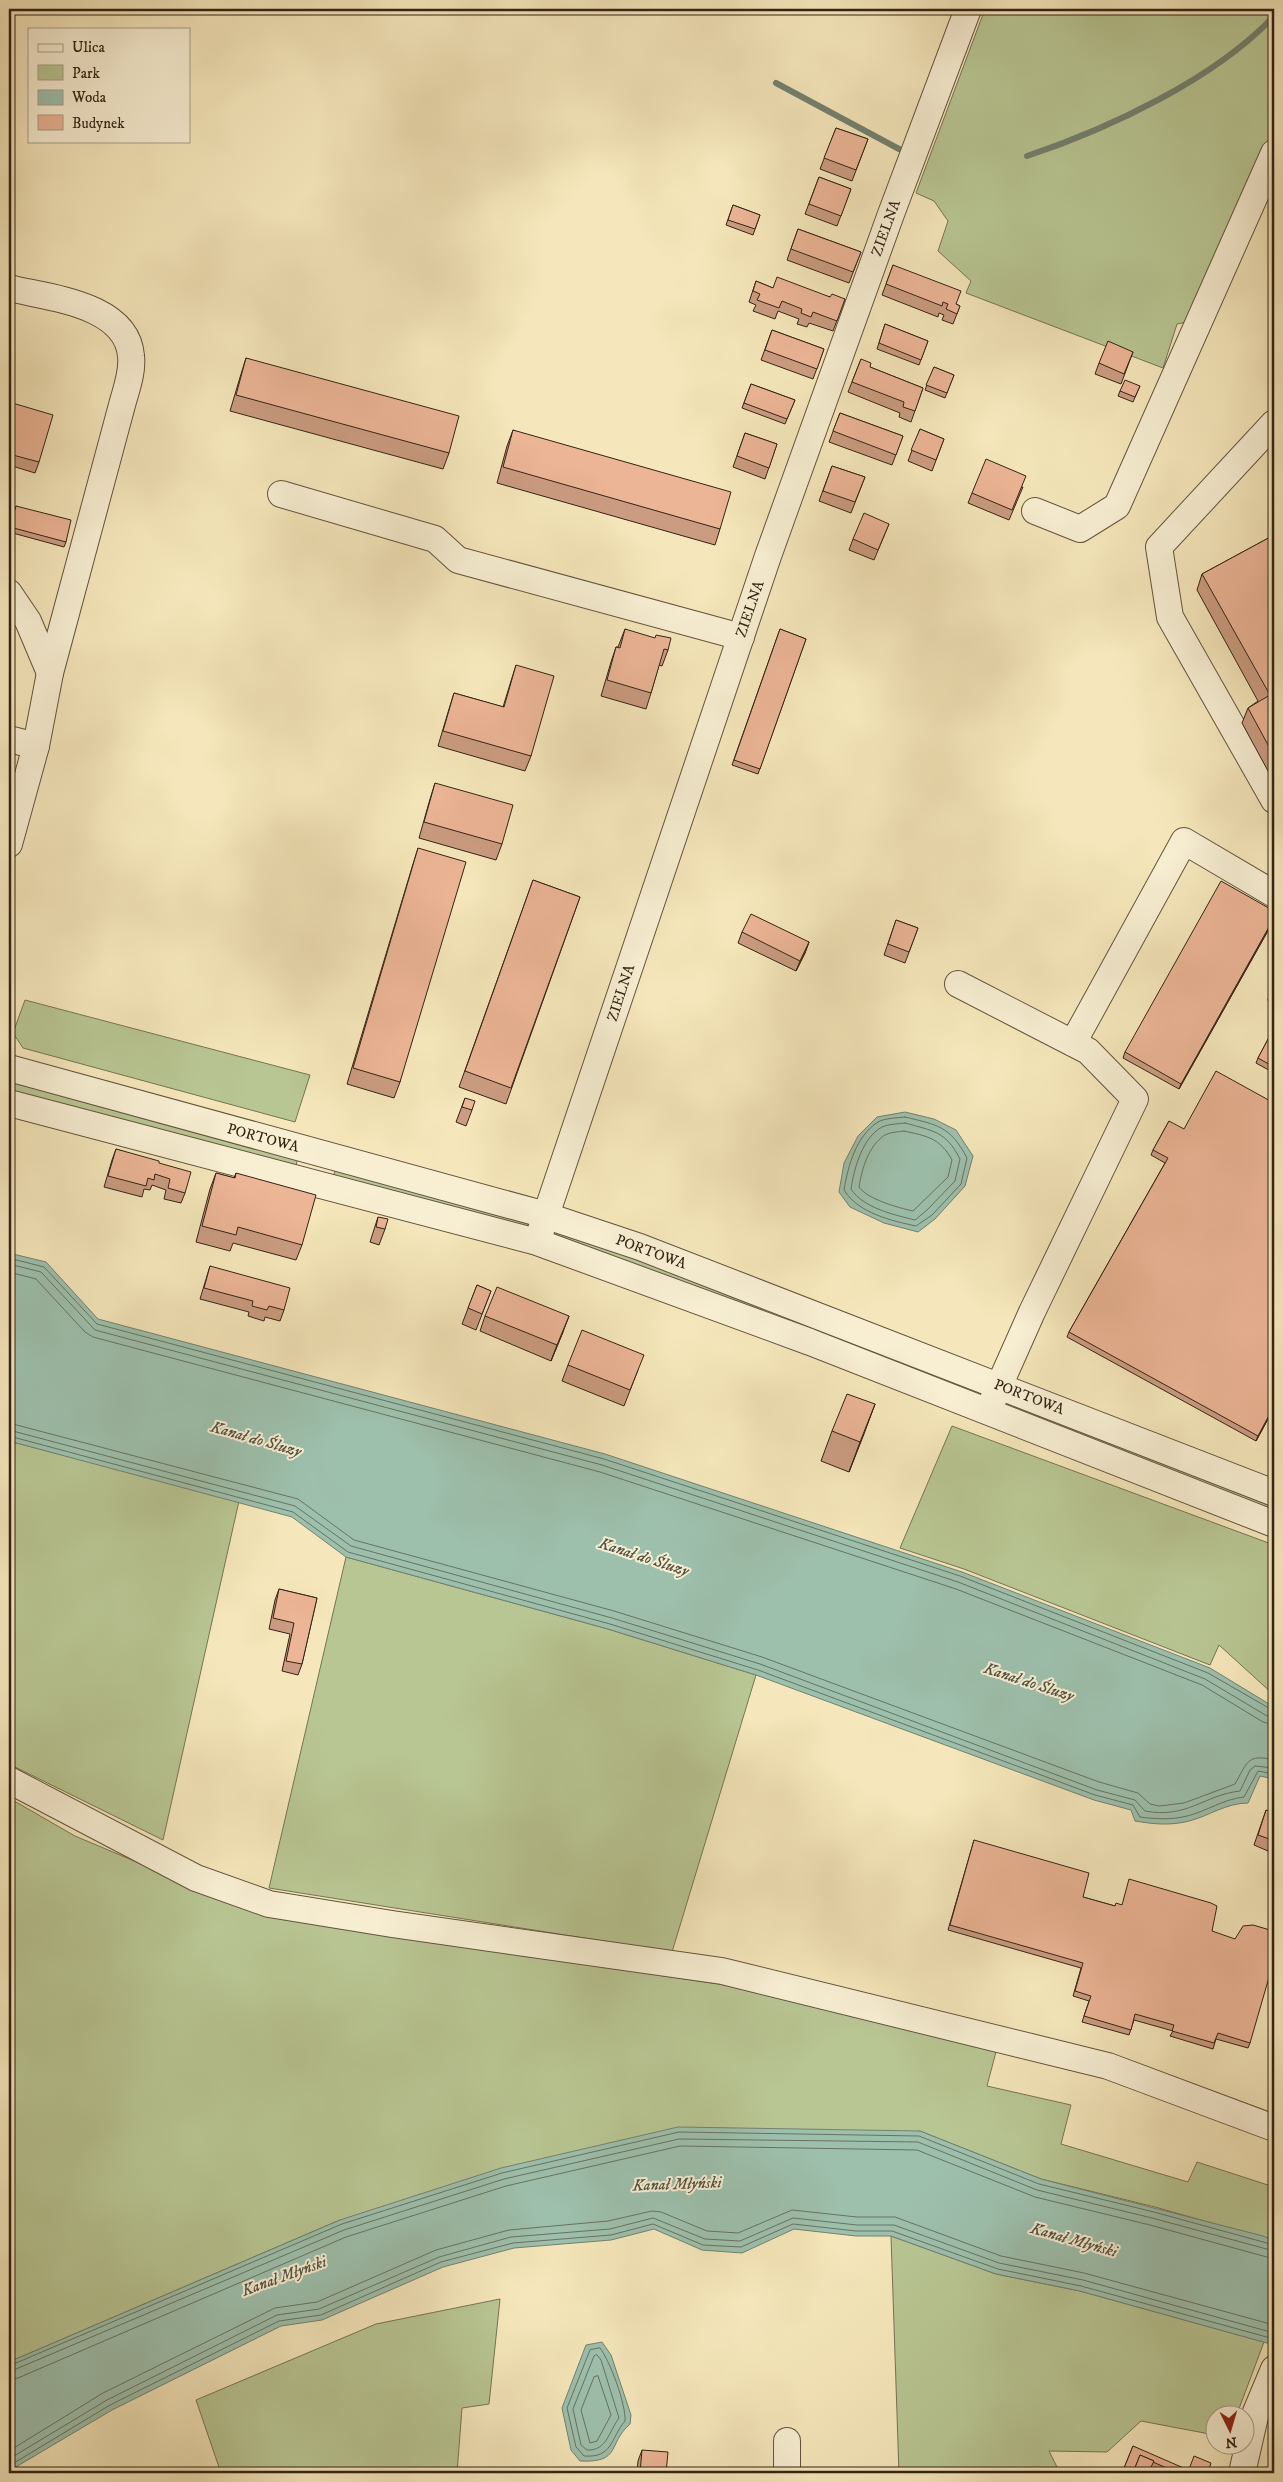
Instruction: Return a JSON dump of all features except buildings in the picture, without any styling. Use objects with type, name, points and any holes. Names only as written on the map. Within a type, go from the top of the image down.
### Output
[{"type":"street","name":"ZIELNA","points":[[538,1242],[741,637],[891,214],[968,9]]},
{"type":"street","points":[[1036,512],[1080,529],[1118,506],[1274,153]]},
{"type":"street","points":[[9,288],[91,308],[106,316],[124,334],[131,356],[131,369],[50,674],[36,746],[9,844]]},
{"type":"street","points":[[1274,423],[1159,547],[1170,618],[1274,800]]},
{"type":"street","points":[[281,494],[435,539],[458,560],[741,637]]},
{"type":"street","points":[[9,593],[28,621],[50,674]]},
{"type":"street","points":[[9,739],[36,746]]},
{"type":"street","points":[[1073,1043],[1184,841],[1274,894]]},
{"type":"street","points":[[958,984],[1088,1051],[1135,1099],[988,1410]]},
{"type":"street","name":"PORTOWA","points":[[9,1068],[546,1215],[640,1247],[1274,1493]]},
{"type":"street","name":"PORTOWA","points":[[9,1103],[538,1242],[988,1410],[1274,1524]]},
{"type":"street","points":[[313,1183],[321,1154]]},
{"type":"street","points":[[9,1780],[196,1878],[269,1904],[392,1924],[722,1971],[1108,2066],[1274,2128]]},
{"type":"street","points":[[1242,2473],[1256,2412],[1274,2369]]},
{"type":"street","points":[[787,2442],[787,2473]]},
{"type":"green space","points":[[985,9],[1274,9],[1274,134],[1191,321],[1177,324],[1163,368],[966,293],[971,281],[938,251],[948,221],[934,201],[916,193]]},
{"type":"green space","points":[[25,1000],[310,1075],[295,1122],[23,1048],[13,1033]]},
{"type":"green space","points":[[9,1079],[293,1155],[297,1161],[296,1166],[9,1091]]},
{"type":"green space","points":[[335,1170],[528,1224],[527,1228],[339,1181],[334,1174]]},
{"type":"green space","points":[[558,1228],[959,1384],[957,1389],[555,1239],[551,1231]]},
{"type":"green space","points":[[1015,1405],[1274,1502],[1274,1514],[1014,1410]]},
{"type":"green space","points":[[952,1426],[1274,1545],[1274,1695],[1219,1645],[1210,1665],[964,1569],[900,1548]]},
{"type":"green space","points":[[9,1441],[239,1501],[163,1840],[9,1764]]},
{"type":"green space","points":[[346,1557],[608,1629],[756,1675],[672,1952],[269,1888]]},
{"type":"green space","points":[[9,1798],[75,1836],[267,1917],[732,1986],[997,2048],[987,2086],[1071,2105],[1061,2144],[1188,2182],[1197,2162],[1274,2187],[1274,2241],[1155,2207],[1041,2179],[920,2131],[340,2220],[9,2362]]},
{"type":"green space","points":[[891,2236],[996,2274],[1080,2291],[1264,2342],[1241,2404],[1206,2404],[1206,2433],[1141,2421],[1107,2452],[1049,2451],[1060,2473],[899,2473]]},
{"type":"green space","points":[[500,2299],[489,2404],[462,2408],[457,2473],[221,2473],[196,2400],[376,2324]]},
{"type":"water","points":[[905,1112],[934,1119],[956,1130],[973,1156],[965,1186],[935,1219],[918,1232],[884,1223],[850,1207],[839,1192],[844,1163],[858,1136],[877,1117]]},
{"type":"water","name":"Kanał do Śluzy","points":[[9,1253],[46,1262],[98,1319],[605,1454],[962,1572],[1210,1668],[1274,1707],[1274,1739],[1272,1745],[1274,1746],[1274,1779],[1260,1776],[1248,1803],[1225,1807],[1196,1819],[1168,1824],[1135,1821],[1131,1810],[1094,1800],[756,1675],[608,1629],[346,1557],[292,1517],[9,1441]]},
{"type":"water","name":"Kanał Młyński","points":[[678,2127],[920,2131],[1041,2179],[1263,2236],[1274,2241],[1274,2345],[1080,2291],[996,2274],[891,2236],[856,2236],[794,2229],[742,2253],[702,2250],[654,2229],[611,2240],[514,2248],[443,2267],[322,2320],[281,2326],[112,2410],[9,2471],[9,2362],[340,2220],[501,2168]]},
{"type":"water","points":[[602,2342],[611,2355],[631,2415],[630,2424],[618,2438],[608,2455],[593,2461],[580,2461],[571,2450],[562,2408],[586,2345]]},
{"type":"waterway","points":[[1027,156],[1091,132],[1159,100],[1222,61],[1250,39],[1274,16]]},
{"type":"waterway","points":[[776,83],[899,149]]}]
